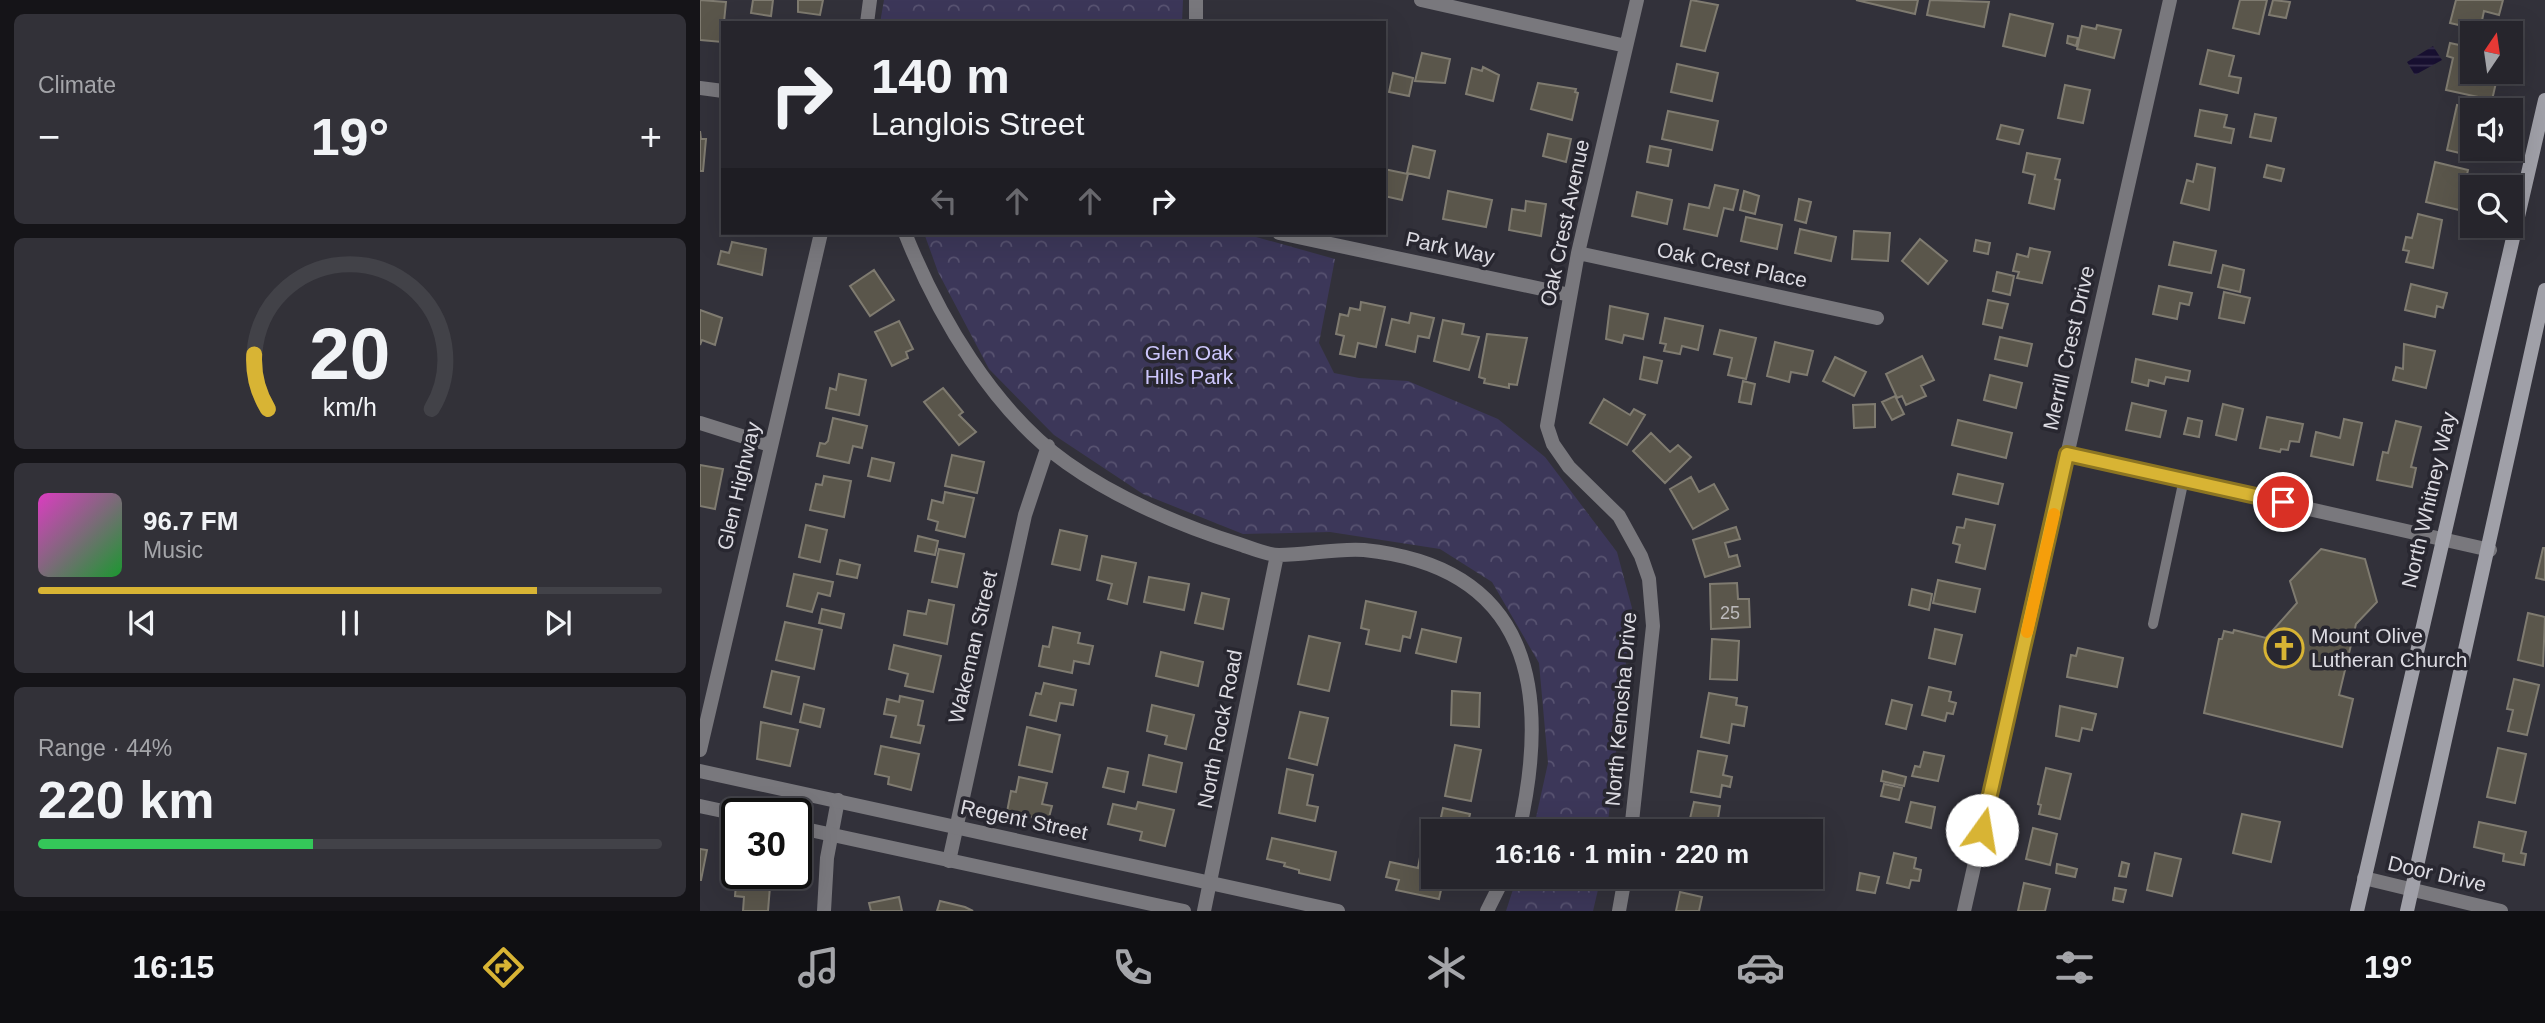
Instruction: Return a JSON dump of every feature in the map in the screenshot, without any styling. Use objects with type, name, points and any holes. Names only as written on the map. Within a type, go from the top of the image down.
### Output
[{"type":"main road","name":"North Whitney Way","points":[[2357,911],[2545,100]]},
{"type":"main road","points":[[2407,911],[2490,550],[2545,290]]},
{"type":"street","points":[[867,21],[870,0]]},
{"type":"street","points":[[1196,0],[1196,21]]},
{"type":"street","points":[[1421,0],[1626,46]]},
{"type":"street","name":"Oak Crest Avenue","points":[[1559,453],[1547,426],[1547,413],[1578,253],[1637,0]]},
{"type":"street","name":"Merrill Crest Drive","points":[[1964,911],[2170,0]]},
{"type":"street","points":[[700,88],[721,92]]},
{"type":"street","name":"Glen Highway","points":[[700,750],[821,235]]},
{"type":"street","points":[[906,235],[937,305],[970,361],[1067,463],[1135,501],[1236,544],[1277,555],[1362,550],[1434,565],[1469,584],[1506,622],[1523,658],[1530,688],[1530,772],[1521,819]]},
{"type":"street","name":"Park Way","points":[[1288,235],[1570,295]]},
{"type":"street","name":"Oak Crest Place","points":[[1578,253],[1877,318]]},
{"type":"street","points":[[700,423],[770,445]]},
{"type":"street","name":"Wakeman Street","points":[[948,861],[1025,515],[1048,446]]},
{"type":"street","name":"North Kenosha Drive","points":[[1559,453],[1569,467],[1619,516],[1641,556],[1648,579],[1653,626],[1632,819]]},
{"type":"street","points":[[2067,454],[2490,550]]},
{"type":"street","name":"North Rock Road","points":[[1204,911],[1277,555]]},
{"type":"street","name":"Regent Street","points":[[700,771],[1338,911]]},
{"type":"street","points":[[824,911],[823,887],[838,800]]},
{"type":"street","points":[[700,806],[721,811]]},
{"type":"street","points":[[812,831],[1184,911]]},
{"type":"street","name":"Door Drive","points":[[2364,878],[2501,911]]},
{"type":"street","points":[[1487,911],[1498,889]]},
{"type":"street","points":[[1619,911],[1623,889]]},
{"type":"lane","points":[[2153,624],[2184,479]]},
{"type":"green space","points":[[884,0],[1183,0],[1182,21],[880,21]]},
{"type":"green space","name":"Glen Oak Hills Park","points":[[925,235],[1249,235],[1335,259],[1319,343],[1334,373],[1359,378],[1408,381],[1498,419],[1545,457],[1617,552],[1632,608],[1608,819],[1536,819],[1548,763],[1539,663],[1492,582],[1440,549],[1330,532],[1243,534],[1143,494],[1054,435],[989,369],[938,272]]},
{"type":"green space","points":[[1513,889],[1598,889],[1593,911],[1506,911]]},
{"type":"shaded area","points":[[2433,46],[2442,60],[2415,75],[2407,62]]},
{"type":"building","points":[[700,0],[726,2],[724,21],[721,21],[721,42],[700,40]]},
{"type":"building","points":[[753,0],[773,0],[771,16],[751,13]]},
{"type":"building","points":[[798,0],[823,0],[820,15],[798,12]]},
{"type":"building","points":[[1691,0],[1718,5],[1705,51],[1681,46]]},
{"type":"building","points":[[1856,0],[1918,0],[1915,14]]},
{"type":"building","points":[[1930,0],[1989,2],[1984,27],[1927,15]]},
{"type":"building","points":[[2240,0],[2267,0],[2259,34],[2233,28]]},
{"type":"building","points":[[2273,0],[2290,2],[2286,18],[2269,15]]},
{"type":"building","points":[[2456,0],[2503,0],[2499,15],[2484,11],[2482,21],[2460,21],[2460,25],[2450,23]]},
{"type":"building","points":[[2010,14],[2053,24],[2045,56],[2003,46]]},
{"type":"building","points":[[2097,25],[2121,30],[2114,58],[2077,49],[2082,26],[2096,29]]},
{"type":"building","points":[[2068,36],[2078,38],[2076,46],[2067,43]]},
{"type":"building","points":[[2450,43],[2460,45],[2460,84],[2496,84],[2492,98],[2446,90],[2453,58],[2447,56]]},
{"type":"building","points":[[2208,50],[2234,56],[2229,76],[2241,78],[2238,93],[2200,84]]},
{"type":"building","points":[[1422,53],[1450,59],[1445,83],[1415,81]]},
{"type":"building","points":[[1677,64],[1718,73],[1712,101],[1671,92]]},
{"type":"building","points":[[1483,67],[1499,75],[1493,101],[1466,94],[1472,68],[1482,71]]},
{"type":"building","points":[[1393,73],[1413,78],[1409,96],[1389,92]]},
{"type":"building","points":[[1538,83],[1576,89],[1575,92],[1578,93],[1572,120],[1531,109]]},
{"type":"building","points":[[2065,85],[2090,90],[2083,123],[2058,118]]},
{"type":"building","points":[[2457,105],[2460,106],[2460,153],[2447,150]]},
{"type":"building","points":[[2200,110],[2227,115],[2224,127],[2234,129],[2231,143],[2195,136]]},
{"type":"building","points":[[1668,111],[1718,121],[1712,150],[1662,139]]},
{"type":"building","points":[[2255,114],[2276,118],[2271,141],[2250,137]]},
{"type":"building","points":[[2001,125],[2023,130],[2019,144],[1997,139]]},
{"type":"building","points":[[700,131],[701,139],[706,139],[703,171],[700,171]]},
{"type":"building","points":[[1548,134],[1571,139],[1566,162],[1543,156]]},
{"type":"building","points":[[1413,146],[1435,151],[1429,178],[1407,173]]},
{"type":"building","points":[[1650,146],[1671,150],[1668,166],[1647,162]]},
{"type":"building","points":[[2027,153],[2060,159],[2055,179],[2060,180],[2054,209],[2029,203],[2035,175],[2023,172]]},
{"type":"building","points":[[2435,162],[2468,170],[2467,175],[2460,175],[2459,210],[2426,202]]},
{"type":"building","points":[[2197,164],[2215,168],[2209,210],[2181,203],[2187,180],[2193,182]]},
{"type":"building","points":[[2267,165],[2284,169],[2281,181],[2264,177]]},
{"type":"building","points":[[1386,169],[1408,174],[1402,200],[1386,196]]},
{"type":"building","points":[[1715,185],[1738,190],[1733,210],[1724,208],[1717,236],[1684,229],[1689,204],[1709,208]]},
{"type":"building","points":[[1448,191],[1492,200],[1486,227],[1443,219]]},
{"type":"building","points":[[1744,191],[1759,196],[1755,214],[1740,210]]},
{"type":"building","points":[[1637,192],[1672,200],[1667,224],[1632,216]]},
{"type":"building","points":[[1799,199],[1811,202],[1806,223],[1795,220]]},
{"type":"building","points":[[1526,201],[1546,204],[1541,236],[1509,230],[1512,209],[1525,211]]},
{"type":"building","points":[[2418,214],[2442,220],[2433,268],[2406,262],[2409,251],[2403,250],[2406,237],[2412,238]]},
{"type":"building","points":[[1746,217],[1782,225],[1777,249],[1741,241]]},
{"type":"building","points":[[1800,229],[1836,237],[1831,261],[1795,253]]},
{"type":"building","points":[[1854,231],[1890,233],[1888,261],[1852,259]]},
{"type":"building","points":[[1920,239],[1947,261],[1928,284],[1902,261]]},
{"type":"building","points":[[1976,240],[1990,243],[1988,254],[1974,251]]},
{"type":"building","points":[[732,242],[766,249],[762,275],[718,264],[721,251],[729,253]]},
{"type":"building","points":[[2174,242],[2216,251],[2211,273],[2169,265]]},
{"type":"building","points":[[2030,248],[2050,252],[2042,283],[2017,278],[2019,272],[2013,271],[2017,254],[2028,257]]},
{"type":"building","points":[[2223,265],[2244,270],[2240,292],[2218,287]]},
{"type":"building","points":[[874,270],[894,300],[870,316],[850,286]]},
{"type":"building","points":[[1997,272],[2014,276],[2010,295],[1993,291]]},
{"type":"building","points":[[2411,284],[2447,293],[2443,308],[2437,306],[2435,317],[2405,310]]},
{"type":"building","points":[[2159,286],[2192,293],[2189,305],[2180,303],[2177,319],[2153,314]]},
{"type":"building","points":[[2224,292],[2250,298],[2244,323],[2219,318]]},
{"type":"building","points":[[1988,300],[2008,304],[2002,328],[1983,324]]},
{"type":"building","points":[[1361,302],[1385,307],[1376,347],[1358,343],[1355,357],[1340,354],[1344,336],[1336,334],[1340,314],[1348,316],[1350,308],[1360,310]]},
{"type":"building","points":[[1610,306],[1648,314],[1643,339],[1624,335],[1622,343],[1606,339]]},
{"type":"building","points":[[700,310],[722,318],[715,345],[702,340],[700,345]]},
{"type":"building","points":[[1411,313],[1434,318],[1429,338],[1418,336],[1415,352],[1386,345],[1392,319],[1409,323]]},
{"type":"building","points":[[1665,318],[1703,326],[1698,350],[1682,346],[1680,354],[1664,351],[1666,344],[1660,343]]},
{"type":"building","points":[[1443,320],[1464,324],[1462,334],[1479,337],[1469,370],[1434,361]]},
{"type":"building","points":[[899,321],[913,349],[906,352],[908,358],[892,366],[875,332]]},
{"type":"building","points":[[1720,330],[1756,338],[1746,379],[1728,375],[1732,358],[1714,354]]},
{"type":"building","points":[[1487,334],[1527,338],[1517,385],[1509,384],[1509,388],[1484,383],[1485,379],[1479,377]]},
{"type":"building","points":[[2000,337],[2032,344],[2027,366],[1995,359]]},
{"type":"building","points":[[1775,342],[1813,351],[1807,375],[1791,372],[1789,382],[1767,376]]},
{"type":"building","points":[[2404,344],[2435,351],[2426,388],[2393,380],[2396,367],[2403,369]]},
{"type":"building","points":[[1922,356],[1934,380],[1921,386],[1926,396],[1906,405],[1902,396],[1897,398],[1886,374]]},
{"type":"building","points":[[1644,357],[1662,361],[1657,383],[1640,379]]},
{"type":"building","points":[[1835,357],[1866,372],[1854,396],[1823,381]]},
{"type":"building","points":[[2136,359],[2190,371],[2188,381],[2166,377],[2164,384],[2149,380],[2148,386],[2132,382]]},
{"type":"building","points":[[839,374],[866,380],[859,415],[826,408],[830,388],[836,390]]},
{"type":"building","points":[[1990,375],[2022,383],[2016,408],[1984,400]]},
{"type":"building","points":[[1743,381],[1755,384],[1751,404],[1739,402]]},
{"type":"building","points":[[943,388],[963,412],[959,415],[976,432],[959,445],[924,402]]},
{"type":"building","points":[[1895,396],[1904,414],[1892,420],[1882,402]]},
{"type":"building","points":[[1604,399],[1630,415],[1634,409],[1645,415],[1627,445],[1590,423]]},
{"type":"building","points":[[2132,403],[2166,411],[2160,437],[2126,430]]},
{"type":"building","points":[[1875,404],[1875,427],[1854,428],[1853,405]]},
{"type":"building","points":[[2223,404],[2243,409],[2236,440],[2216,435]]},
{"type":"building","points":[[2267,417],[2303,424],[2299,442],[2290,441],[2288,450],[2281,449],[2280,452],[2260,448]]},
{"type":"building","points":[[833,418],[867,426],[862,448],[853,446],[849,463],[817,456],[820,443],[825,444],[828,441]]},
{"type":"building","points":[[2188,418],[2202,421],[2199,437],[2184,434]]},
{"type":"building","points":[[2344,419],[2362,423],[2353,465],[2311,456],[2316,432],[2340,438]]},
{"type":"building","points":[[1958,420],[2012,433],[2006,458],[1952,445]]},
{"type":"building","points":[[2396,421],[2421,427],[2411,467],[2416,468],[2412,487],[2377,480],[2383,452],[2388,453]]},
{"type":"building","points":[[1651,433],[1670,452],[1678,445],[1691,457],[1665,483],[1633,451]]},
{"type":"building","points":[[952,455],[984,462],[977,493],[945,486]]},
{"type":"building","points":[[872,458],[894,463],[890,481],[868,476]]},
{"type":"building","points":[[700,465],[723,469],[715,509],[700,506]]},
{"type":"building","points":[[1958,474],[2003,484],[1998,504],[1953,494]]},
{"type":"building","points":[[824,476],[851,481],[844,517],[810,510],[816,484],[822,485]]},
{"type":"building","points":[[1691,477],[1699,492],[1714,484],[1728,509],[1693,529],[1670,489]]},
{"type":"building","points":[[945,492],[974,498],[965,537],[936,530],[938,522],[928,519],[932,500],[943,503]]},
{"type":"building","points":[[1966,519],[1995,525],[1985,569],[1956,562],[1960,545],[1953,543],[1957,527],[1964,528]]},
{"type":"building","points":[[806,525],[827,530],[820,562],[799,557]]},
{"type":"building","points":[[1736,527],[1740,539],[1725,543],[1729,557],[1737,555],[1740,566],[1705,577],[1693,540]]},
{"type":"building","points":[[1060,530],[1087,536],[1080,570],[1052,564]]},
{"type":"building","points":[[918,536],[938,541],[935,555],[915,551]]},
{"type":"building","points":[[2545,548],[2545,580],[2536,578]]},
{"type":"building","points":[[939,549],[964,554],[957,587],[932,582]]},
{"type":"building","name":"Mount Olive Lutheran Church","points":[[2321,549],[2365,559],[2377,602],[2356,624],[2339,695],[2353,699],[2342,747],[2204,713],[2219,639],[2222,639],[2224,631],[2233,633],[2234,630],[2266,638],[2297,603],[2290,581]]},
{"type":"building","points":[[1102,556],[1136,563],[1127,604],[1108,599],[1112,584],[1097,580]]},
{"type":"building","points":[[840,560],[860,565],[857,578],[837,574]]},
{"type":"building","points":[[794,574],[833,582],[830,596],[818,593],[812,612],[787,606]]},
{"type":"building","points":[[1149,577],[1189,584],[1184,610],[1144,602]]},
{"type":"building","points":[[1938,580],[1980,589],[1975,612],[1933,603]]},
{"type":"building","points":[[1737,583],[1738,599],[1749,599],[1750,627],[1711,629],[1710,584]]},
{"type":"building","points":[[1912,589],[1932,594],[1929,610],[1909,605]]},
{"type":"building","points":[[1202,593],[1229,599],[1223,629],[1195,623]]},
{"type":"building","points":[[929,600],[954,605],[947,644],[904,635],[908,611],[926,614]]},
{"type":"building","points":[[1366,601],[1416,612],[1410,638],[1403,636],[1400,651],[1366,644],[1369,630],[1361,628]]},
{"type":"building","points":[[822,609],[844,614],[841,628],[819,623]]},
{"type":"building","points":[[2528,613],[2545,617],[2543,666],[2518,660]]},
{"type":"building","points":[[785,622],[822,630],[814,669],[776,660]]},
{"type":"building","points":[[1053,627],[1080,633],[1078,643],[1093,646],[1089,664],[1074,661],[1072,673],[1039,666],[1043,646],[1049,647]]},
{"type":"building","points":[[1422,629],[1461,638],[1456,662],[1416,653]]},
{"type":"building","points":[[1935,629],[1962,635],[1955,664],[1929,658]]},
{"type":"building","points":[[1309,636],[1340,643],[1329,691],[1298,684]]},
{"type":"building","points":[[1712,639],[1739,641],[1737,680],[1710,679]]},
{"type":"building","points":[[894,645],[941,656],[933,692],[905,686],[908,674],[889,669]]},
{"type":"building","points":[[2078,648],[2123,658],[2117,687],[2067,677],[2071,655],[2076,656]]},
{"type":"building","points":[[1161,652],[1203,662],[1198,686],[1156,676]]},
{"type":"building","points":[[772,671],[799,677],[791,714],[764,707]]},
{"type":"building","points":[[2514,679],[2539,685],[2527,735],[2508,731],[2513,710],[2507,709]]},
{"type":"building","points":[[1044,683],[1076,690],[1073,705],[1060,703],[1056,721],[1030,715],[1036,693],[1041,694]]},
{"type":"building","points":[[1929,687],[1951,692],[1949,701],[1956,703],[1953,714],[1947,713],[1945,721],[1922,715]]},
{"type":"building","points":[[1452,691],[1480,693],[1479,727],[1451,725]]},
{"type":"building","points":[[1709,693],[1737,698],[1736,705],[1747,707],[1744,726],[1732,724],[1729,743],[1701,737]]},
{"type":"building","points":[[900,696],[923,701],[918,725],[924,726],[920,743],[891,737],[896,716],[884,714],[887,699],[899,702]]},
{"type":"building","points":[[1892,700],[1912,705],[1906,729],[1886,724]]},
{"type":"building","points":[[804,704],[824,709],[820,727],[800,722]]},
{"type":"building","points":[[1152,705],[1194,715],[1186,749],[1165,744],[1167,736],[1147,731]]},
{"type":"building","points":[[2060,706],[2096,714],[2092,730],[2082,728],[2079,741],[2056,736]]},
{"type":"building","points":[[1300,712],[1328,718],[1317,765],[1289,758]]},
{"type":"building","points":[[761,722],[798,730],[790,766],[757,759]]},
{"type":"building","points":[[1027,727],[1060,735],[1052,772],[1019,765]]},
{"type":"building","points":[[1455,745],[1481,750],[1471,801],[1445,796]]},
{"type":"building","points":[[881,746],[919,754],[911,790],[888,784],[889,777],[875,774]]},
{"type":"building","points":[[2498,748],[2526,754],[2515,803],[2487,797]]},
{"type":"building","points":[[1698,751],[1727,756],[1723,775],[1732,777],[1730,787],[1722,785],[1720,797],[1691,792]]},
{"type":"building","points":[[1924,752],[1944,756],[1938,781],[1912,776],[1915,766],[1920,767]]},
{"type":"building","points":[[1149,755],[1182,763],[1176,792],[1143,785]]},
{"type":"building","points":[[1108,768],[1128,772],[1124,792],[1103,787]]},
{"type":"building","points":[[2046,768],[2071,774],[2060,819],[2039,814],[2041,805],[2038,804]]},
{"type":"building","points":[[1287,769],[1313,775],[1307,805],[1318,807],[1315,821],[1279,813]]},
{"type":"building","points":[[1883,771],[1906,777],[1904,786],[1881,781]]},
{"type":"building","points":[[1019,777],[1047,783],[1042,804],[1052,806],[1048,821],[1007,812],[1011,791],[1016,792]]},
{"type":"building","points":[[1884,784],[1902,788],[1899,800],[1881,796]]},
{"type":"building","points":[[1138,802],[1174,810],[1165,846],[1140,840],[1142,832],[1108,824],[1113,804],[1136,809]]},
{"type":"building","points":[[1694,802],[1720,806],[1718,819],[1690,819]]},
{"type":"building","points":[[1911,802],[1935,807],[1931,828],[1906,822]]},
{"type":"building","points":[[1443,808],[1470,814],[1469,819],[1441,819]]},
{"type":"building","points":[[2242,814],[2280,822],[2271,862],[2233,853]]},
{"type":"building","points":[[2479,822],[2526,832],[2521,853],[2526,854],[2524,865],[2503,861],[2504,854],[2474,847]]},
{"type":"building","points":[[2033,828],[2057,834],[2050,865],[2026,859]]},
{"type":"building","points":[[1272,838],[1336,852],[1330,880],[1299,873],[1299,870],[1284,866],[1285,863],[1267,859]]},
{"type":"building","points":[[700,849],[707,850],[701,880],[700,880]]},
{"type":"building","points":[[1894,853],[1916,858],[1914,868],[1921,870],[1919,881],[1911,880],[1909,888],[1887,883]]},
{"type":"building","points":[[2155,853],[2181,859],[2172,896],[2147,890]]},
{"type":"building","points":[[1420,857],[1421,889],[1441,889],[1439,899],[1396,890],[1399,880],[1386,877],[1390,862],[1418,868]]},
{"type":"building","points":[[2122,862],[2129,864],[2126,877],[2119,876]]},
{"type":"building","points":[[2057,864],[2077,869],[2075,877],[2056,873]]},
{"type":"building","points":[[1860,873],[1879,877],[1875,893],[1857,890]]},
{"type":"building","points":[[2024,883],[2050,889],[2045,911],[2018,911]]},
{"type":"building","points":[[2115,888],[2126,890],[2123,902],[2113,900]]},
{"type":"building","points":[[736,889],[770,889],[768,911],[743,911],[744,897],[735,896]]},
{"type":"building","points":[[1680,892],[1702,897],[1699,911],[1676,911]]},
{"type":"building","points":[[899,897],[902,911],[871,911],[869,903]]},
{"type":"building","points":[[940,901],[965,907],[973,911],[937,911]]},
{"type":"slow traffic","points":[[2027,632],[2054,514]]},
{"type":"place","name":"Mount Olive Lutheran Church","points":[[2284,648]]},
{"type":"route","points":[[1982,830],[2067,454],[2283,502]]}]
